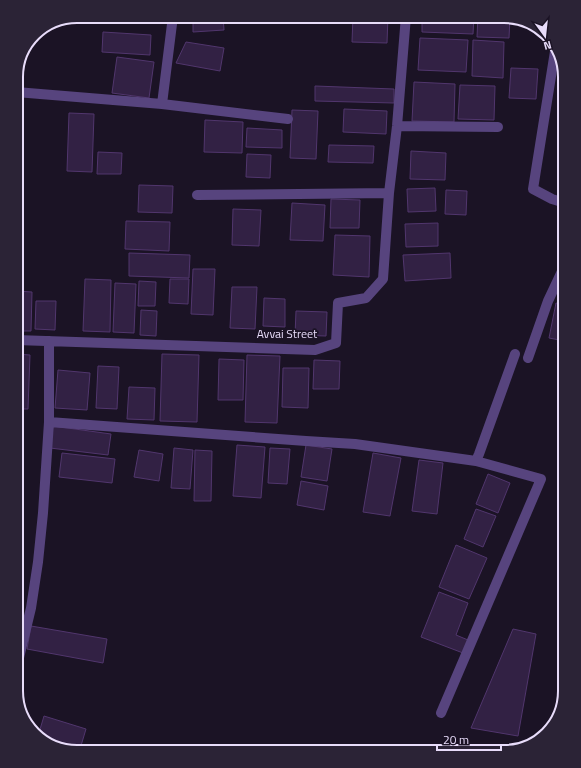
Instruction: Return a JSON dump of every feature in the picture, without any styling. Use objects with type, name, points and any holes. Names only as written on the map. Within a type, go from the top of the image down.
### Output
[{"type":"street","points":[[162,104],[172,23]]},
{"type":"street","name":"Avvai Street","points":[[49,341],[316,350],[336,343],[338,304],[366,298],[383,279],[389,193],[397,126],[405,23]]},
{"type":"street","points":[[554,57],[533,189],[558,201]]},
{"type":"street","points":[[23,93],[162,104],[288,119]]},
{"type":"street","points":[[397,126],[498,127]]},
{"type":"street","points":[[197,195],[389,193]]},
{"type":"street","points":[[528,358],[548,301],[558,280]]},
{"type":"street","points":[[23,340],[49,341],[49,422],[38,562],[31,608],[23,641]]},
{"type":"street","points":[[476,461],[515,354]]},
{"type":"street","points":[[49,422],[355,444],[476,461],[541,479],[441,713]]},
{"type":"building","points":[[193,23],[224,23],[224,30],[193,32]]},
{"type":"building","points":[[353,23],[388,23],[387,43],[352,42]]},
{"type":"building","points":[[422,23],[474,23],[473,34],[422,32]]},
{"type":"building","points":[[478,23],[510,23],[509,38],[477,37]]},
{"type":"building","points":[[103,32],[151,35],[150,55],[102,52]]},
{"type":"building","points":[[420,38],[468,40],[466,72],[418,70]]},
{"type":"building","points":[[473,40],[504,42],[503,78],[472,76]]},
{"type":"building","points":[[186,42],[224,48],[220,71],[176,63]]},
{"type":"building","points":[[117,57],[154,62],[149,98],[112,93]]},
{"type":"building","points":[[511,68],[538,69],[536,99],[509,98]]},
{"type":"building","points":[[414,82],[455,84],[454,122],[412,121]]},
{"type":"building","points":[[460,85],[495,86],[494,120],[458,119]]},
{"type":"building","points":[[315,86],[394,89],[394,103],[315,101]]},
{"type":"building","points":[[344,109],[387,111],[386,134],[343,132]]},
{"type":"building","points":[[292,110],[318,111],[316,159],[290,158]]},
{"type":"building","points":[[69,113],[94,114],[92,172],[67,171]]},
{"type":"building","points":[[205,120],[243,122],[242,153],[204,152]]},
{"type":"building","points":[[247,128],[282,130],[282,148],[246,147]]},
{"type":"building","points":[[329,145],[374,146],[373,163],[328,162]]},
{"type":"building","points":[[411,151],[446,153],[445,180],[410,179]]},
{"type":"building","points":[[98,152],[122,153],[121,174],[97,174]]},
{"type":"building","points":[[247,154],[271,155],[270,178],[246,177]]},
{"type":"building","points":[[139,185],[173,186],[172,213],[138,212]]},
{"type":"building","points":[[435,188],[436,211],[408,212],[407,189]]},
{"type":"building","points":[[446,190],[467,191],[466,215],[445,214]]},
{"type":"building","points":[[331,199],[360,200],[359,228],[330,228]]},
{"type":"building","points":[[292,203],[325,205],[323,241],[290,240]]},
{"type":"building","points":[[233,209],[261,210],[259,246],[232,245]]},
{"type":"building","points":[[126,221],[170,222],[169,251],[125,249]]},
{"type":"building","points":[[438,223],[438,246],[406,247],[405,224]]},
{"type":"building","points":[[335,235],[370,236],[369,277],[333,275]]},
{"type":"building","points":[[129,253],[190,255],[189,278],[129,276]]},
{"type":"building","points":[[450,253],[451,278],[405,281],[403,255]]},
{"type":"building","points":[[193,269],[215,269],[213,315],[191,314]]},
{"type":"building","points":[[85,279],[111,280],[110,332],[83,331]]},
{"type":"building","points":[[170,279],[189,279],[188,304],[169,303]]},
{"type":"building","points":[[139,281],[156,282],[155,306],[138,306]]},
{"type":"building","points":[[115,283],[136,284],[134,333],[113,332]]},
{"type":"building","points":[[232,287],[257,287],[255,329],[230,328]]},
{"type":"building","points":[[23,291],[32,292],[31,331],[23,331]]},
{"type":"building","points":[[264,298],[285,299],[285,327],[263,326]]},
{"type":"building","points":[[36,301],[56,301],[55,330],[35,329]]},
{"type":"building","points":[[556,303],[558,303],[558,340],[549,338]]},
{"type":"building","points":[[141,310],[157,311],[156,336],[140,335]]},
{"type":"building","points":[[296,311],[327,312],[326,336],[295,335]]},
{"type":"building","points":[[23,354],[30,355],[28,409],[23,409]]},
{"type":"building","points":[[162,354],[199,355],[197,422],[160,421]]},
{"type":"building","points":[[247,355],[280,356],[277,423],[245,422]]},
{"type":"building","points":[[219,359],[244,360],[243,400],[218,400]]},
{"type":"building","points":[[314,360],[340,361],[339,389],[313,389]]},
{"type":"building","points":[[98,366],[119,367],[117,409],[96,408]]},
{"type":"building","points":[[283,368],[309,368],[308,408],[282,407]]},
{"type":"building","points":[[58,370],[90,373],[87,410],[55,408]]},
{"type":"building","points":[[129,387],[155,388],[154,420],[127,419]]},
{"type":"building","points":[[53,426],[111,434],[108,455],[50,448]]},
{"type":"building","points":[[237,445],[265,447],[261,498],[233,496]]},
{"type":"building","points":[[306,445],[332,449],[327,481],[301,477]]},
{"type":"building","points":[[174,448],[193,450],[190,489],[171,488]]},
{"type":"building","points":[[270,448],[290,449],[287,484],[268,483]]},
{"type":"building","points":[[139,450],[163,454],[159,481],[134,477]]},
{"type":"building","points":[[195,450],[212,451],[211,501],[194,501]]},
{"type":"building","points":[[62,453],[115,459],[112,483],[59,477]]},
{"type":"building","points":[[373,453],[401,458],[390,516],[363,512]]},
{"type":"building","points":[[419,460],[443,463],[437,514],[412,511]]},
{"type":"building","points":[[488,474],[510,483],[498,513],[476,504]]},
{"type":"building","points":[[301,481],[328,486],[324,510],[297,505]]},
{"type":"building","points":[[476,509],[496,516],[483,547],[464,539]]},
{"type":"building","points":[[456,545],[487,558],[469,599],[439,587]]},
{"type":"building","points":[[439,592],[468,603],[456,635],[468,640],[463,653],[421,637]]},
{"type":"building","points":[[31,626],[107,639],[103,663],[27,649]]},
{"type":"building","points":[[513,629],[536,634],[518,736],[471,728]]},
{"type":"building","points":[[44,716],[86,729],[81,745],[59,742],[40,731]]}]
